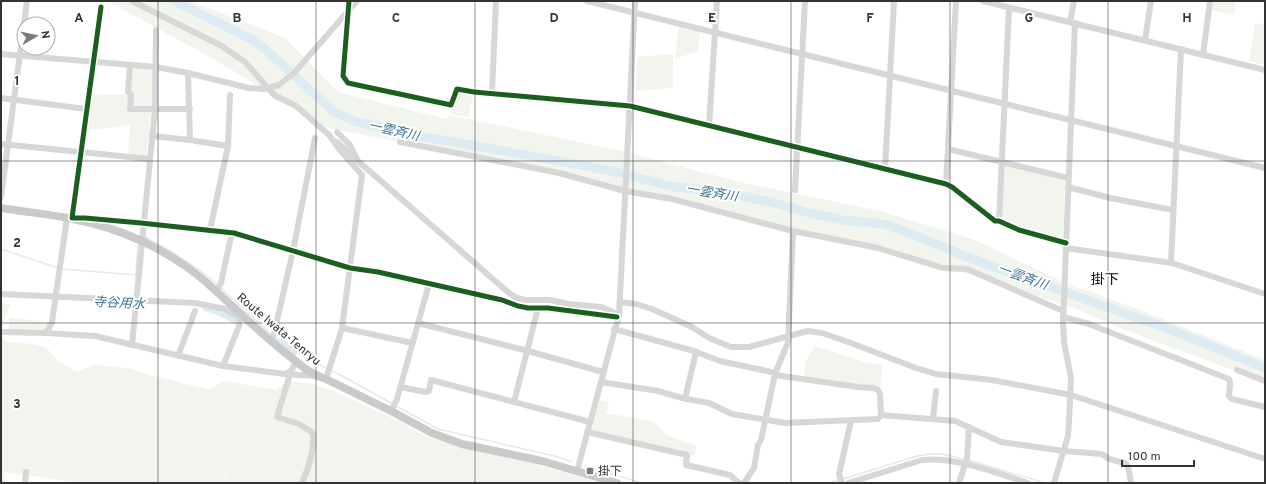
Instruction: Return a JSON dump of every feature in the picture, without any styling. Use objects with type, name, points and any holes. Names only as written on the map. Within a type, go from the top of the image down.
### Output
[{"type":"main road","name":"Route Iwata-Tenryu","points":[[1,208],[70,218],[114,230],[143,242],[176,260],[204,281],[241,317],[296,362],[316,376],[326,379],[432,433],[462,444],[542,461],[617,483]]},
{"type":"street","points":[[25,16],[27,1]]},
{"type":"street","points":[[132,1],[220,45],[245,62],[274,95],[281,100],[296,106],[509,293],[517,298],[532,301],[550,300],[569,304],[601,307],[618,316]]},
{"type":"street","points":[[348,1],[343,76],[348,83],[451,105],[457,90],[630,106],[946,184],[996,221],[1019,230],[1066,245],[1171,263],[1265,294]]},
{"type":"street","points":[[1,197],[20,56],[156,67],[249,88],[268,88],[279,84],[294,73],[357,1]]},
{"type":"street","points":[[492,93],[496,1]]},
{"type":"street","points":[[588,1],[1265,168]]},
{"type":"street","points":[[577,471],[618,316],[620,302],[636,1]]},
{"type":"street","points":[[709,126],[717,1]]},
{"type":"street","points":[[795,190],[805,1]]},
{"type":"street","points":[[885,170],[894,1]]},
{"type":"street","points":[[946,184],[956,1]]},
{"type":"street","points":[[986,1],[1009,8],[1265,70]]},
{"type":"street","points":[[1054,483],[1068,436],[1071,395],[1071,378],[1064,342],[1063,312],[1071,121],[1072,23],[1074,1]]},
{"type":"street","points":[[1145,40],[1151,1]]},
{"type":"street","points":[[1203,55],[1210,1]]},
{"type":"street","points":[[46,333],[52,322],[70,218],[100,7]]},
{"type":"street","points":[[999,221],[1009,8]]},
{"type":"street","points":[[132,345],[155,109],[156,30]]},
{"type":"street","points":[[1171,263],[1181,49]]},
{"type":"street","points":[[1,54],[16,56]]},
{"type":"street","points":[[130,65],[128,92],[130,94],[130,109],[190,109]]},
{"type":"street","points":[[188,73],[190,140]]},
{"type":"street","points":[[210,230],[228,146],[230,95]]},
{"type":"street","points":[[1,98],[86,109]]},
{"type":"street","points":[[337,132],[350,145],[358,161]]},
{"type":"street","points":[[326,379],[342,328],[362,175],[329,135]]},
{"type":"street","points":[[152,136],[228,146]]},
{"type":"street","points":[[272,342],[293,251],[315,138]]},
{"type":"street","points":[[400,142],[559,173],[625,191],[672,200],[793,231],[878,248],[943,268],[967,268],[1105,331],[1229,379],[1229,396],[1232,399],[1265,407]]},
{"type":"street","points":[[1,144],[150,159]]},
{"type":"street","points":[[948,149],[1068,178]]},
{"type":"street","points":[[1068,187],[1110,198],[1173,210]]},
{"type":"street","points":[[70,218],[144,223],[232,232],[350,268],[378,272],[502,300],[518,306],[618,316]]},
{"type":"street","points":[[114,230],[117,226],[127,222]]},
{"type":"street","points":[[744,483],[754,468],[758,445],[761,440],[766,420],[775,374],[788,342],[793,231]]},
{"type":"street","points":[[216,292],[221,283],[232,232]]},
{"type":"street","points":[[391,411],[397,399],[429,284]]},
{"type":"street","points":[[1,294],[195,303],[209,305],[225,310],[241,317],[239,326],[223,366]]},
{"type":"street","points":[[620,302],[636,304],[652,309],[692,327],[715,341],[731,347],[749,347],[808,331],[822,333],[936,374],[992,380],[1071,395],[1265,459]]},
{"type":"street","points":[[514,402],[538,308]]},
{"type":"street","points":[[178,356],[195,310]]},
{"type":"street","points":[[418,323],[603,372]]},
{"type":"street","points":[[342,328],[413,342]]},
{"type":"street","points":[[601,382],[658,390],[685,399],[709,403],[732,414],[785,423],[878,419],[881,415],[880,394],[878,390],[873,388],[775,374],[720,361],[696,352],[614,330]]},
{"type":"street","points":[[1,332],[94,336],[223,366],[316,376]]},
{"type":"street","points":[[685,399],[696,352]]},
{"type":"street","points":[[296,362],[287,374],[276,417],[299,424],[313,433],[314,439],[310,461],[302,483]]},
{"type":"street","points":[[1237,370],[1265,381]]},
{"type":"street","points":[[400,388],[426,392],[429,390],[431,380],[590,422]]},
{"type":"street","points":[[933,419],[936,391]]},
{"type":"street","points":[[881,415],[955,421],[1001,442],[1064,451],[1102,454],[1109,459],[1125,463],[1128,466],[1131,483]]},
{"type":"street","points":[[841,481],[839,474],[851,421]]},
{"type":"street","points":[[959,483],[966,462],[969,427]]},
{"type":"street","points":[[587,432],[687,455],[686,465],[730,475],[739,483]]},
{"type":"street","points":[[848,483],[922,460],[966,462],[1028,483]]},
{"type":"street","points":[[25,483],[26,472]]},
{"type":"shaded area","points":[[107,1],[190,1],[285,38],[338,92],[446,119],[449,115],[622,151],[740,182],[880,211],[975,240],[1063,282],[1140,310],[1265,360],[1265,385],[1230,369],[1125,330],[1074,308],[893,250],[756,221],[462,154],[323,127],[274,95],[212,58]]},
{"type":"shaded area","points":[[1212,1],[1236,1],[1234,15],[1211,10]]},
{"type":"shaded area","points":[[1255,23],[1265,25],[1265,65],[1249,61]]},
{"type":"shaded area","points":[[679,24],[701,29],[697,52],[675,58]]},
{"type":"shaded area","points":[[673,54],[673,88],[636,91],[637,57]]},
{"type":"shaded area","points":[[133,65],[156,67],[146,159],[128,157],[130,125],[89,130],[88,95],[130,94]]},
{"type":"shaded area","points":[[457,89],[474,92],[468,117],[450,114]]},
{"type":"shaded area","points":[[1002,161],[1065,181],[1063,239],[1001,222]]},
{"type":"shaded area","points":[[1,303],[10,304],[2,328],[1,328]]},
{"type":"shaded area","points":[[10,318],[50,322],[46,331],[8,330]]},
{"type":"shaded area","points":[[1,334],[4,341],[46,347],[56,359],[77,372],[94,365],[128,368],[210,390],[223,381],[276,390],[287,381],[313,384],[336,392],[399,421],[427,437],[602,483],[226,483],[225,464],[225,483],[72,483],[5,472],[3,483],[1,483]]},
{"type":"shaded area","points":[[815,346],[868,363],[882,365],[881,387],[804,377],[805,362]]},
{"type":"shaded area","points":[[599,400],[609,402],[606,413],[652,421],[667,435],[696,446],[695,456],[591,431]]},
{"type":"waterway","name":"一雲斉川","points":[[174,1],[251,39],[265,49],[334,112],[354,121],[413,135],[612,171],[675,187],[725,192],[842,220],[884,224],[910,233],[964,256],[1163,327],[1265,368]]},
{"type":"waterway","points":[[145,237],[182,259],[217,284]]},
{"type":"waterway","points":[[136,269],[138,245]]},
{"type":"waterway","points":[[1,249],[58,268]]},
{"type":"waterway","points":[[62,269],[136,275],[136,273]]},
{"type":"waterway","points":[[220,287],[272,335]]},
{"type":"waterway","name":"寺谷用水","points":[[207,307],[235,319]]},
{"type":"waterway","points":[[275,337],[300,354],[328,369]]},
{"type":"waterway","name":"寺谷用水","points":[[279,343],[295,351]]},
{"type":"waterway","points":[[331,370],[393,404]]},
{"type":"waterway","points":[[396,406],[438,429],[558,457],[572,462]]},
{"type":"waterway","points":[[843,479],[917,456],[942,454],[965,459]]},
{"type":"waterway","points":[[968,460],[1045,483]]},
{"type":"waterway","points":[[585,466],[642,483]]},
{"type":"waterway","points":[[828,483],[839,480]]},
{"type":"cycle path","points":[[349,1],[343,76],[348,83],[451,105],[457,89],[474,92],[630,106],[946,184],[952,187],[995,221],[999,221],[1019,230],[1066,243]]},
{"type":"cycle path","points":[[101,7],[72,218],[141,223],[234,233],[350,268],[378,272],[502,300],[518,306],[528,308],[548,308],[617,317]]},
{"type":"place","name":"掛下","points":[[590,471]]},
{"type":"district","name":"掛下","points":[[1105,279]]}]
